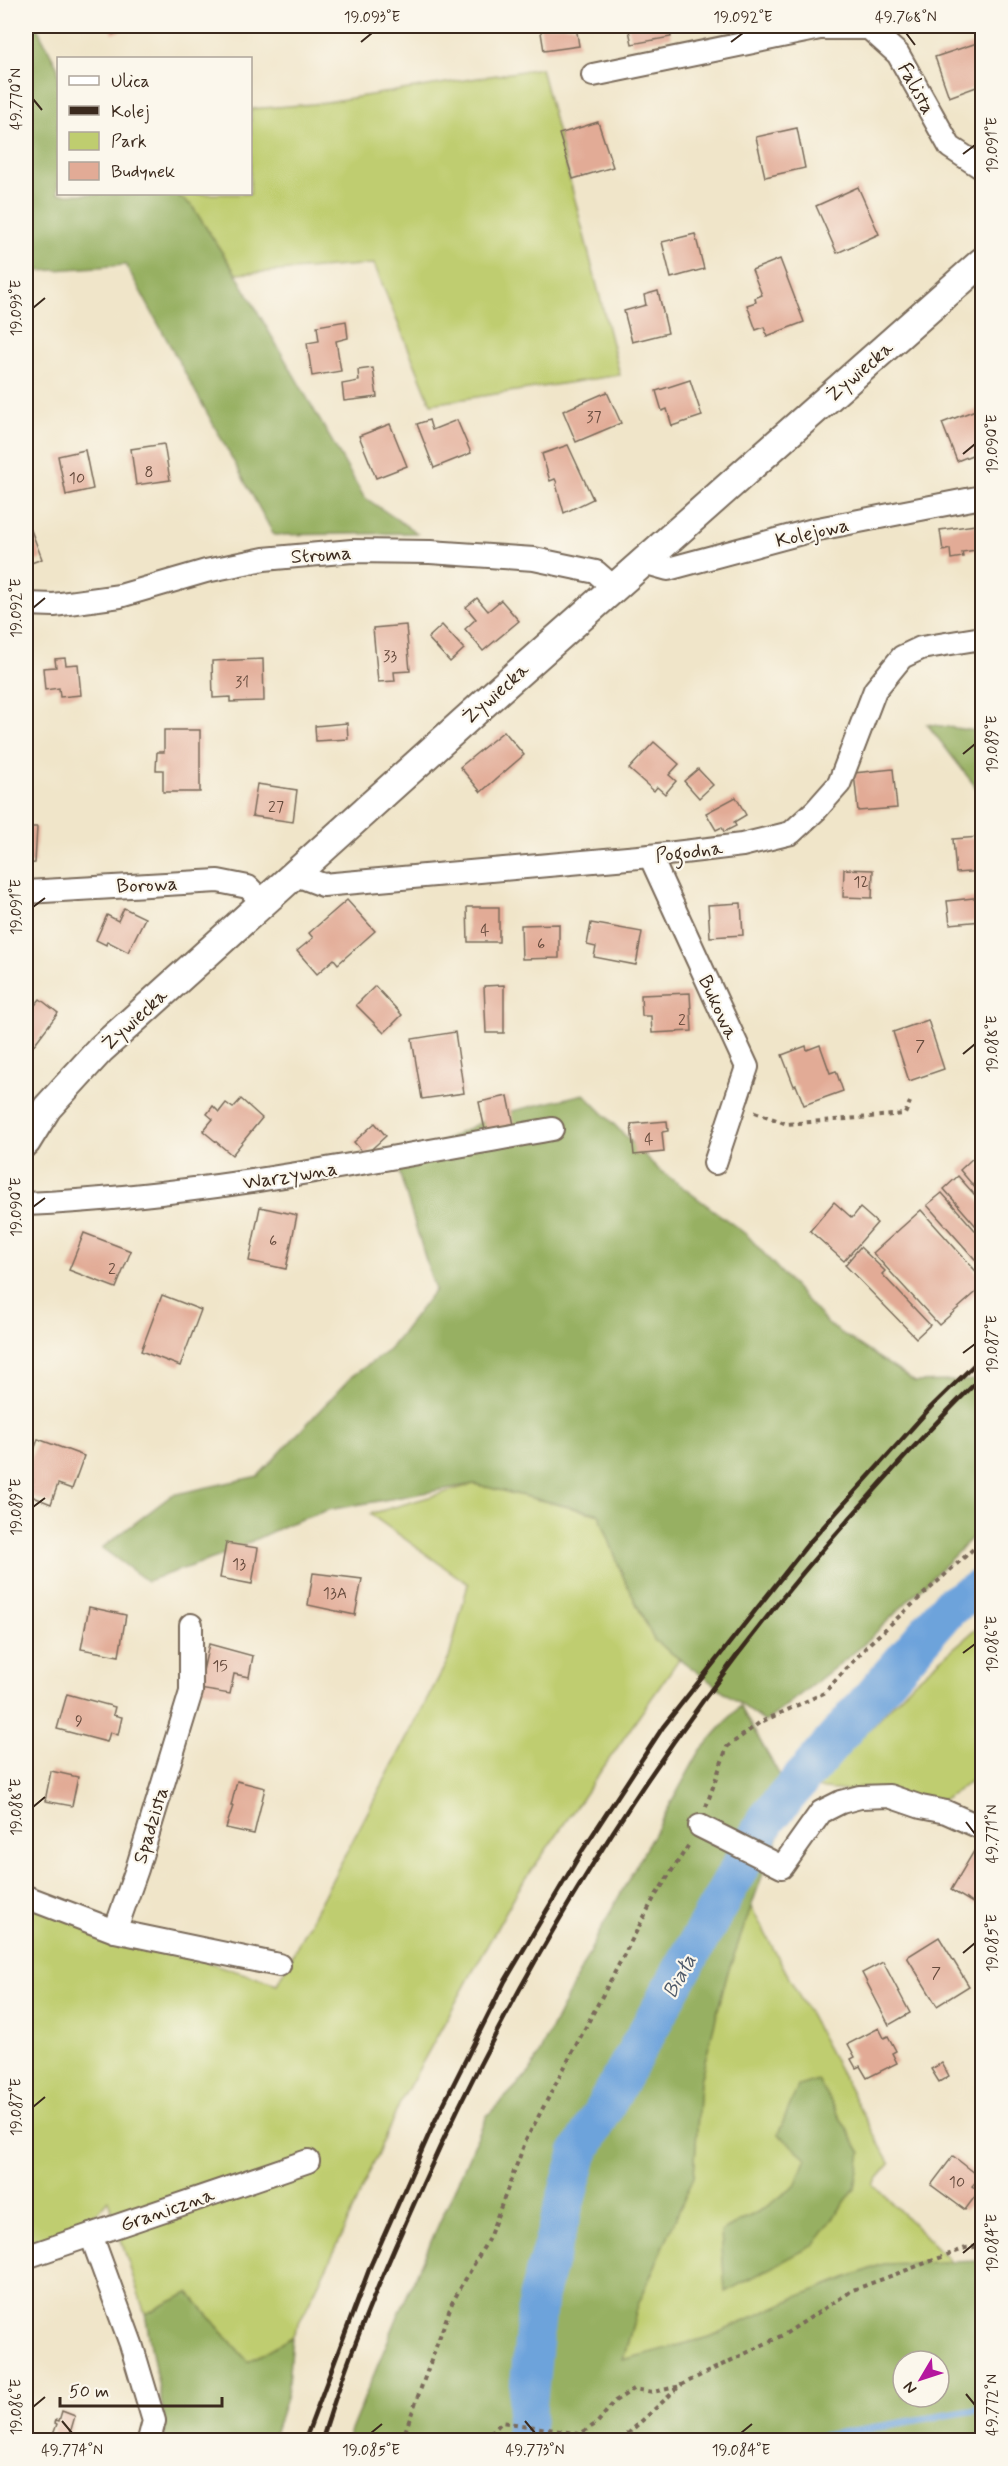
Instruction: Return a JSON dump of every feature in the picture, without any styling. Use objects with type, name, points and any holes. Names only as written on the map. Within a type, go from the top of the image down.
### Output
[{"type":"main road","name":"Żywiecka","points":[[26,1142],[47,1108],[101,1049],[614,587],[982,262]]},
{"type":"street","name":"Falista","points":[[593,75],[820,28],[869,28],[898,54],[950,147],[982,168]]},
{"type":"street","name":"Kolejowa","points":[[643,562],[668,569],[813,530],[982,497]]},
{"type":"street","name":"Stroma","points":[[26,604],[54,605],[120,596],[206,571],[264,559],[352,551],[430,552],[534,560],[596,572],[614,587]]},
{"type":"street","name":"Pogodna","points":[[294,874],[323,885],[650,856],[742,845],[791,832],[816,810],[839,784],[875,690],[902,657],[921,648],[982,638]]},
{"type":"street","name":"Bukowa","points":[[650,856],[747,1067],[715,1163]]},
{"type":"street","name":"Borowa","points":[[26,892],[218,881],[248,887],[263,902]]},
{"type":"street","name":"Warzywna","points":[[26,1204],[93,1201],[251,1182],[552,1129]]},
{"type":"street","name":"Spadzista","points":[[115,1931],[137,1869],[191,1692],[191,1625]]},
{"type":"street","points":[[700,1826],[782,1867],[821,1812],[841,1802],[860,1797],[889,1796],[921,1807],[946,1812],[982,1828]]},
{"type":"street","points":[[26,1897],[115,1931],[279,1965]]},
{"type":"street","name":"Graniczna","points":[[26,2257],[308,2161]]},
{"type":"street","points":[[91,2235],[132,2344],[154,2421],[149,2440]]},
{"type":"path","points":[[734,1104],[787,1124],[905,1114],[910,1101]]},
{"type":"path","points":[[402,2440],[452,2304],[489,2238],[526,2140],[654,1898],[700,1826],[727,1747],[759,1723],[824,1693],[870,1643],[982,1541]]},
{"type":"path","points":[[484,2440],[502,2422],[580,2434],[597,2423],[615,2402],[634,2389],[653,2392],[681,2385],[784,2334],[853,2290],[966,2248],[982,2246]]},
{"type":"path","points":[[621,2440],[681,2385]]},
{"type":"green space","points":[[26,26],[36,26],[57,66],[57,195],[177,195],[192,206],[236,274],[364,497],[417,533],[274,535],[126,265],[26,272]]},
{"type":"green space","points":[[541,68],[620,375],[431,404],[374,264],[236,274],[192,206],[177,195],[252,195],[252,109],[314,104]]},
{"type":"green space","points":[[927,724],[982,732],[982,795]]},
{"type":"green space","points":[[584,1094],[658,1169],[747,1235],[829,1325],[915,1382],[982,1380],[982,1531],[974,1536],[861,1647],[765,1722],[654,1640],[623,1576],[599,1514],[474,1484],[328,1510],[288,1524],[218,1557],[147,1581],[102,1548],[172,1495],[258,1476],[352,1376],[389,1350],[435,1290],[397,1165],[495,1115]]},
{"type":"green space","points":[[474,1484],[600,1515],[623,1576],[654,1640],[679,1659],[518,1890],[400,2103],[336,2248],[292,2337],[248,2362],[189,2293],[145,2314],[108,2200],[93,2218],[26,2246],[26,1905],[277,1984],[449,1658],[468,1584],[370,1514]]},
{"type":"green space","points":[[982,1624],[982,1773],[944,1800],[813,1788],[915,1681]]},
{"type":"green space","points":[[740,1706],[794,1800],[761,1879],[726,1978],[700,2081],[694,2176],[638,2305],[623,2360],[710,2337],[797,2297],[883,2264],[982,2261],[982,2440],[347,2440],[400,2311],[487,2116],[530,2072],[603,1925],[700,1751]]},
{"type":"green space","points":[[751,1907],[890,2164],[873,2184],[951,2262],[883,2264],[797,2297],[710,2337],[623,2360],[638,2305],[694,2176],[700,2081],[726,1978]]},
{"type":"green space","points":[[818,2080],[861,2153],[855,2188],[814,2245],[725,2292],[721,2232],[763,2209],[795,2186],[806,2158],[778,2134],[798,2086]]},
{"type":"green space","points":[[189,2293],[248,2362],[292,2337],[287,2395],[272,2440],[165,2440],[164,2416],[145,2314]]},
{"type":"building","points":[[110,26],[132,26],[113,34]]},
{"type":"building","points":[[540,26],[576,26],[579,46],[544,51]]},
{"type":"building","points":[[628,26],[669,26],[671,37],[632,44]]},
{"type":"building","points":[[977,43],[982,60],[982,85],[949,97],[935,57]]},
{"type":"building","points":[[598,122],[613,167],[573,179],[559,134]]},
{"type":"building","points":[[797,128],[805,168],[765,177],[756,137]]},
{"type":"building","points":[[858,187],[879,234],[837,253],[816,206]]},
{"type":"building","points":[[695,234],[704,269],[671,278],[662,242]]},
{"type":"building","points":[[780,259],[804,322],[767,336],[764,327],[756,330],[747,305],[756,302],[755,298],[762,295],[752,270]]},
{"type":"building","points":[[658,291],[668,333],[632,342],[624,311],[646,305],[644,295]]},
{"type":"building","points":[[346,321],[348,338],[336,341],[341,371],[312,376],[307,343],[319,341],[317,326]]},
{"type":"building","points":[[373,368],[377,397],[344,401],[342,384],[359,381],[358,370]]},
{"type":"building","points":[[690,380],[702,416],[672,426],[667,409],[662,411],[656,391]]},
{"type":"building","points":[[607,392],[621,423],[576,442],[563,411]]},
{"type":"building","points":[[978,409],[982,419],[982,451],[957,461],[942,423]]},
{"type":"building","points":[[429,420],[432,430],[457,420],[471,453],[434,468],[417,424]]},
{"type":"building","points":[[390,424],[407,466],[376,478],[359,436]]},
{"type":"building","points":[[164,444],[170,480],[136,485],[131,449]]},
{"type":"building","points":[[568,445],[593,499],[564,513],[557,483],[555,479],[550,481],[542,454]]},
{"type":"building","points":[[85,450],[93,489],[66,495],[58,456]]},
{"type":"building","points":[[982,524],[982,549],[962,552],[963,557],[951,559],[950,549],[943,551],[940,530]]},
{"type":"building","points":[[31,530],[42,559],[26,565],[26,532]]},
{"type":"building","points":[[477,598],[488,611],[501,600],[519,621],[483,651],[465,629],[476,619],[466,607]]},
{"type":"building","points":[[406,625],[410,671],[394,672],[395,681],[378,682],[373,628]]},
{"type":"building","points":[[442,625],[464,649],[450,662],[428,638]]},
{"type":"building","points":[[65,658],[66,665],[78,664],[81,695],[60,697],[59,688],[45,690],[43,668],[56,667],[55,659]]},
{"type":"building","points":[[263,659],[264,701],[230,702],[230,697],[213,698],[212,661]]},
{"type":"building","points":[[347,723],[348,739],[316,741],[315,726]]},
{"type":"building","points":[[164,730],[200,730],[200,792],[163,792],[163,770],[156,770],[157,752],[164,752]]},
{"type":"building","points":[[504,731],[524,755],[481,792],[460,767]]},
{"type":"building","points":[[654,742],[679,764],[669,775],[676,781],[665,794],[657,787],[654,791],[629,769]]},
{"type":"building","points":[[698,769],[713,785],[699,798],[684,781]]},
{"type":"building","points":[[893,769],[897,808],[858,811],[854,773]]},
{"type":"building","points":[[257,784],[297,790],[293,822],[252,816]]},
{"type":"building","points":[[736,797],[746,815],[734,822],[736,826],[724,832],[722,827],[716,830],[706,813]]},
{"type":"building","points":[[26,827],[37,827],[35,863],[26,864]]},
{"type":"building","points":[[980,837],[982,871],[956,873],[953,839]]},
{"type":"building","points":[[844,869],[873,870],[872,898],[843,897]]},
{"type":"building","points":[[982,897],[982,921],[950,924],[947,901]]},
{"type":"building","points":[[347,900],[375,931],[338,964],[334,959],[317,974],[297,951],[313,938],[309,933]]},
{"type":"building","points":[[741,903],[743,935],[710,937],[708,905]]},
{"type":"building","points":[[467,907],[499,907],[499,942],[468,942]]},
{"type":"building","points":[[124,908],[145,918],[128,952],[107,941],[106,945],[96,940],[107,915],[118,921]]},
{"type":"building","points":[[591,923],[642,932],[636,965],[594,957],[596,947],[587,945]]},
{"type":"building","points":[[559,924],[559,958],[522,959],[521,925]]},
{"type":"building","points":[[504,985],[504,1033],[486,1033],[484,986]]},
{"type":"building","points":[[375,986],[402,1015],[384,1033],[356,1005]]},
{"type":"building","points":[[690,993],[692,1031],[652,1033],[651,1016],[642,1016],[641,995]]},
{"type":"building","points":[[40,999],[58,1013],[30,1050],[26,1046],[26,1016]]},
{"type":"building","points":[[928,1020],[944,1069],[909,1081],[893,1032]]},
{"type":"building","points":[[455,1032],[464,1093],[422,1099],[412,1039]]},
{"type":"building","points":[[820,1045],[830,1073],[836,1071],[843,1091],[804,1105],[782,1055],[806,1046],[807,1050]]},
{"type":"building","points":[[508,1096],[514,1125],[485,1130],[479,1102]]},
{"type":"building","points":[[241,1099],[262,1118],[232,1155],[203,1131],[213,1119],[207,1114],[213,1106],[219,1112],[226,1103],[233,1108]]},
{"type":"building","points":[[667,1121],[668,1131],[662,1132],[664,1152],[634,1155],[631,1124]]},
{"type":"building","points":[[375,1123],[386,1136],[365,1155],[354,1142]]},
{"type":"building","points":[[974,1157],[982,1166],[982,1196],[960,1170]]},
{"type":"building","points":[[958,1176],[982,1203],[982,1233],[944,1189]]},
{"type":"building","points":[[942,1193],[982,1238],[982,1267],[927,1205]]},
{"type":"building","points":[[834,1202],[852,1218],[860,1208],[877,1223],[844,1261],[810,1231]]},
{"type":"building","points":[[260,1207],[297,1215],[286,1269],[249,1261]]},
{"type":"building","points":[[921,1210],[982,1278],[982,1287],[939,1325],[873,1253]]},
{"type":"building","points":[[84,1233],[131,1251],[116,1288],[69,1270]]},
{"type":"building","points":[[860,1247],[885,1271],[882,1274],[930,1325],[916,1338],[845,1265]]},
{"type":"building","points":[[162,1295],[201,1310],[180,1366],[141,1351]]},
{"type":"building","points":[[38,1439],[84,1456],[72,1489],[58,1484],[51,1504],[26,1494],[26,1472]]},
{"type":"building","points":[[226,1543],[258,1548],[252,1584],[220,1578]]},
{"type":"building","points":[[313,1573],[362,1579],[355,1615],[308,1605]]},
{"type":"building","points":[[89,1607],[126,1615],[119,1656],[81,1649]]},
{"type":"building","points":[[209,1644],[253,1656],[249,1677],[234,1674],[230,1694],[199,1689]]},
{"type":"building","points":[[67,1694],[115,1707],[113,1715],[122,1717],[118,1735],[110,1732],[107,1742],[57,1729]]},
{"type":"building","points":[[51,1771],[78,1777],[72,1806],[45,1801]]},
{"type":"building","points":[[237,1781],[265,1788],[254,1834],[226,1828],[233,1806],[231,1806]]},
{"type":"building","points":[[974,1851],[982,1857],[982,1895],[976,1905],[951,1890]]},
{"type":"building","points":[[939,1937],[969,1986],[937,2006],[907,1957]]},
{"type":"building","points":[[883,1962],[910,2013],[889,2025],[862,1973]]},
{"type":"building","points":[[879,2028],[884,2038],[888,2036],[896,2051],[892,2053],[897,2063],[867,2078],[860,2066],[856,2068],[851,2059],[855,2057],[848,2044]]},
{"type":"building","points":[[942,2063],[949,2076],[939,2082],[931,2069]]},
{"type":"building","points":[[953,2156],[980,2177],[972,2186],[979,2191],[965,2210],[931,2185]]},
{"type":"building","points":[[62,2411],[75,2416],[68,2440],[51,2440],[57,2424],[56,2420],[59,2421]]},
{"type":"waterway","name":"Biała","points":[[524,2440],[538,2297],[579,2153],[767,1819],[949,1607],[982,1587]]},
{"type":"waterway","points":[[799,2440],[982,2409]]},
{"type":"railway","points":[[305,2440],[370,2267],[434,2123],[505,1981],[582,1851],[663,1727],[808,1544],[931,1407],[982,1357]]},
{"type":"railway","points":[[322,2440],[355,2343],[381,2280],[466,2093],[563,1913],[617,1826],[674,1741],[734,1659],[798,1579],[908,1453],[982,1377]]}]
